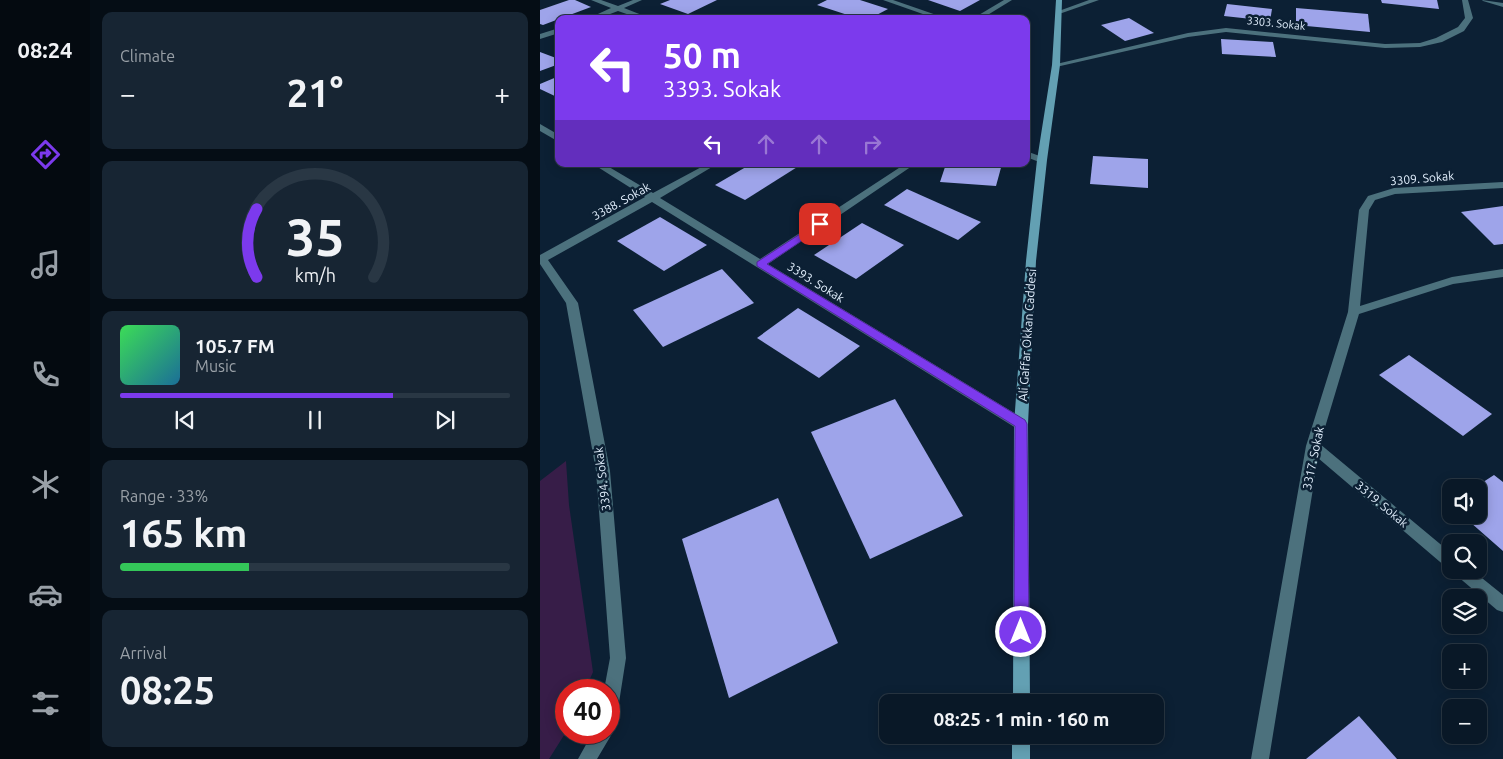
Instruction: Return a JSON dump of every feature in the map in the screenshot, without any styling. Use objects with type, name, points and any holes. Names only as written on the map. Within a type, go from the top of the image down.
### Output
[{"type":"street","points":[[594,0],[638,15]]},
{"type":"street","points":[[600,15],[639,0]]},
{"type":"street","points":[[886,0],[933,15]]},
{"type":"street","points":[[983,15],[1009,0]]},
{"type":"street","points":[[1060,6],[1096,0]]},
{"type":"street","name":"3303. Sokak","points":[[1056,65],[1188,35],[1226,30],[1385,46],[1420,45],[1439,40],[1462,29],[1469,18],[1465,0]]},
{"type":"street","points":[[1484,0],[1503,6]]},
{"type":"street","name":"Ali Gaffar Okkan Caddesi","points":[[1021,694],[1021,424],[1031,261],[1042,160],[1056,65],[1060,6]]},
{"type":"street","points":[[540,38],[555,32]]},
{"type":"street","points":[[543,129],[555,136]]},
{"type":"street","points":[[1030,156],[1042,160]]},
{"type":"street","name":"3393. Sokak","points":[[603,167],[1021,424]]},
{"type":"street","name":"3388. Sokak","points":[[541,259],[708,167]]},
{"type":"street","points":[[760,264],[906,167]]},
{"type":"street","name":"3309. Sokak","points":[[1354,312],[1364,210],[1371,198],[1394,191],[1503,184]]},
{"type":"street","name":"3394. Sokak","points":[[541,259],[572,303],[603,471],[618,658],[614,679]]},
{"type":"street","points":[[1354,312],[1452,281],[1503,273]]},
{"type":"street","name":"3317. Sokak","points":[[1260,759],[1313,446],[1354,312]]},
{"type":"street","name":"3319. Sokak","points":[[1313,446],[1442,554]]},
{"type":"street","points":[[1472,579],[1503,606]]},
{"type":"street","points":[[587,759],[596,744]]},
{"type":"street","points":[[1021,744],[1021,759]]},
{"type":"shaded area","points":[[566,461],[569,505],[593,672],[590,679],[555,679],[555,744],[558,744],[549,759],[540,759],[540,481]]},
{"type":"building","points":[[569,0],[575,0],[591,7],[570,15],[555,15],[555,20],[543,25],[540,24],[540,10]]},
{"type":"building","points":[[670,0],[717,0],[688,14],[660,4]]},
{"type":"building","points":[[827,0],[860,0],[888,9],[877,15],[848,15],[817,5]]},
{"type":"building","points":[[928,0],[980,0],[960,11]]},
{"type":"building","points":[[1381,0],[1437,0],[1439,9],[1382,3]]},
{"type":"building","points":[[1227,4],[1272,9],[1270,21],[1224,16]]},
{"type":"building","points":[[1296,8],[1368,14],[1370,32],[1296,25]]},
{"type":"building","points":[[1129,18],[1154,33],[1125,41],[1101,25]]},
{"type":"building","points":[[1221,39],[1273,42],[1276,57],[1222,54]]},
{"type":"building","points":[[540,52],[555,58],[555,65],[540,71]]},
{"type":"building","points":[[555,78],[555,96],[540,89],[540,84]]},
{"type":"building","points":[[1093,156],[1148,159],[1148,188],[1090,184]]},
{"type":"building","points":[[746,167],[797,167],[745,200],[715,185]]},
{"type":"building","points":[[945,167],[1001,167],[996,186],[940,182]]},
{"type":"building","points":[[907,189],[981,222],[958,240],[884,205]]},
{"type":"building","points":[[1503,206],[1503,244],[1494,245],[1461,212]]},
{"type":"building","points":[[660,217],[707,245],[664,271],[617,241]]},
{"type":"building","points":[[862,223],[904,245],[856,279],[814,255]]},
{"type":"building","points":[[722,269],[754,303],[663,347],[633,310]]},
{"type":"building","points":[[798,308],[860,346],[819,378],[757,338]]},
{"type":"building","points":[[1409,355],[1492,414],[1463,436],[1379,375]]},
{"type":"building","points":[[895,399],[963,516],[870,559],[811,432]]},
{"type":"building","points":[[1494,475],[1503,482],[1503,551],[1487,537],[1487,534],[1484,534],[1472,524],[1487,524],[1487,480]]},
{"type":"building","points":[[778,498],[838,643],[729,698],[682,539]]},
{"type":"building","points":[[1359,716],[1397,759],[1306,759]]},
{"type":"route","points":[[820,224],[760,264],[1021,424],[1021,632]]}]
